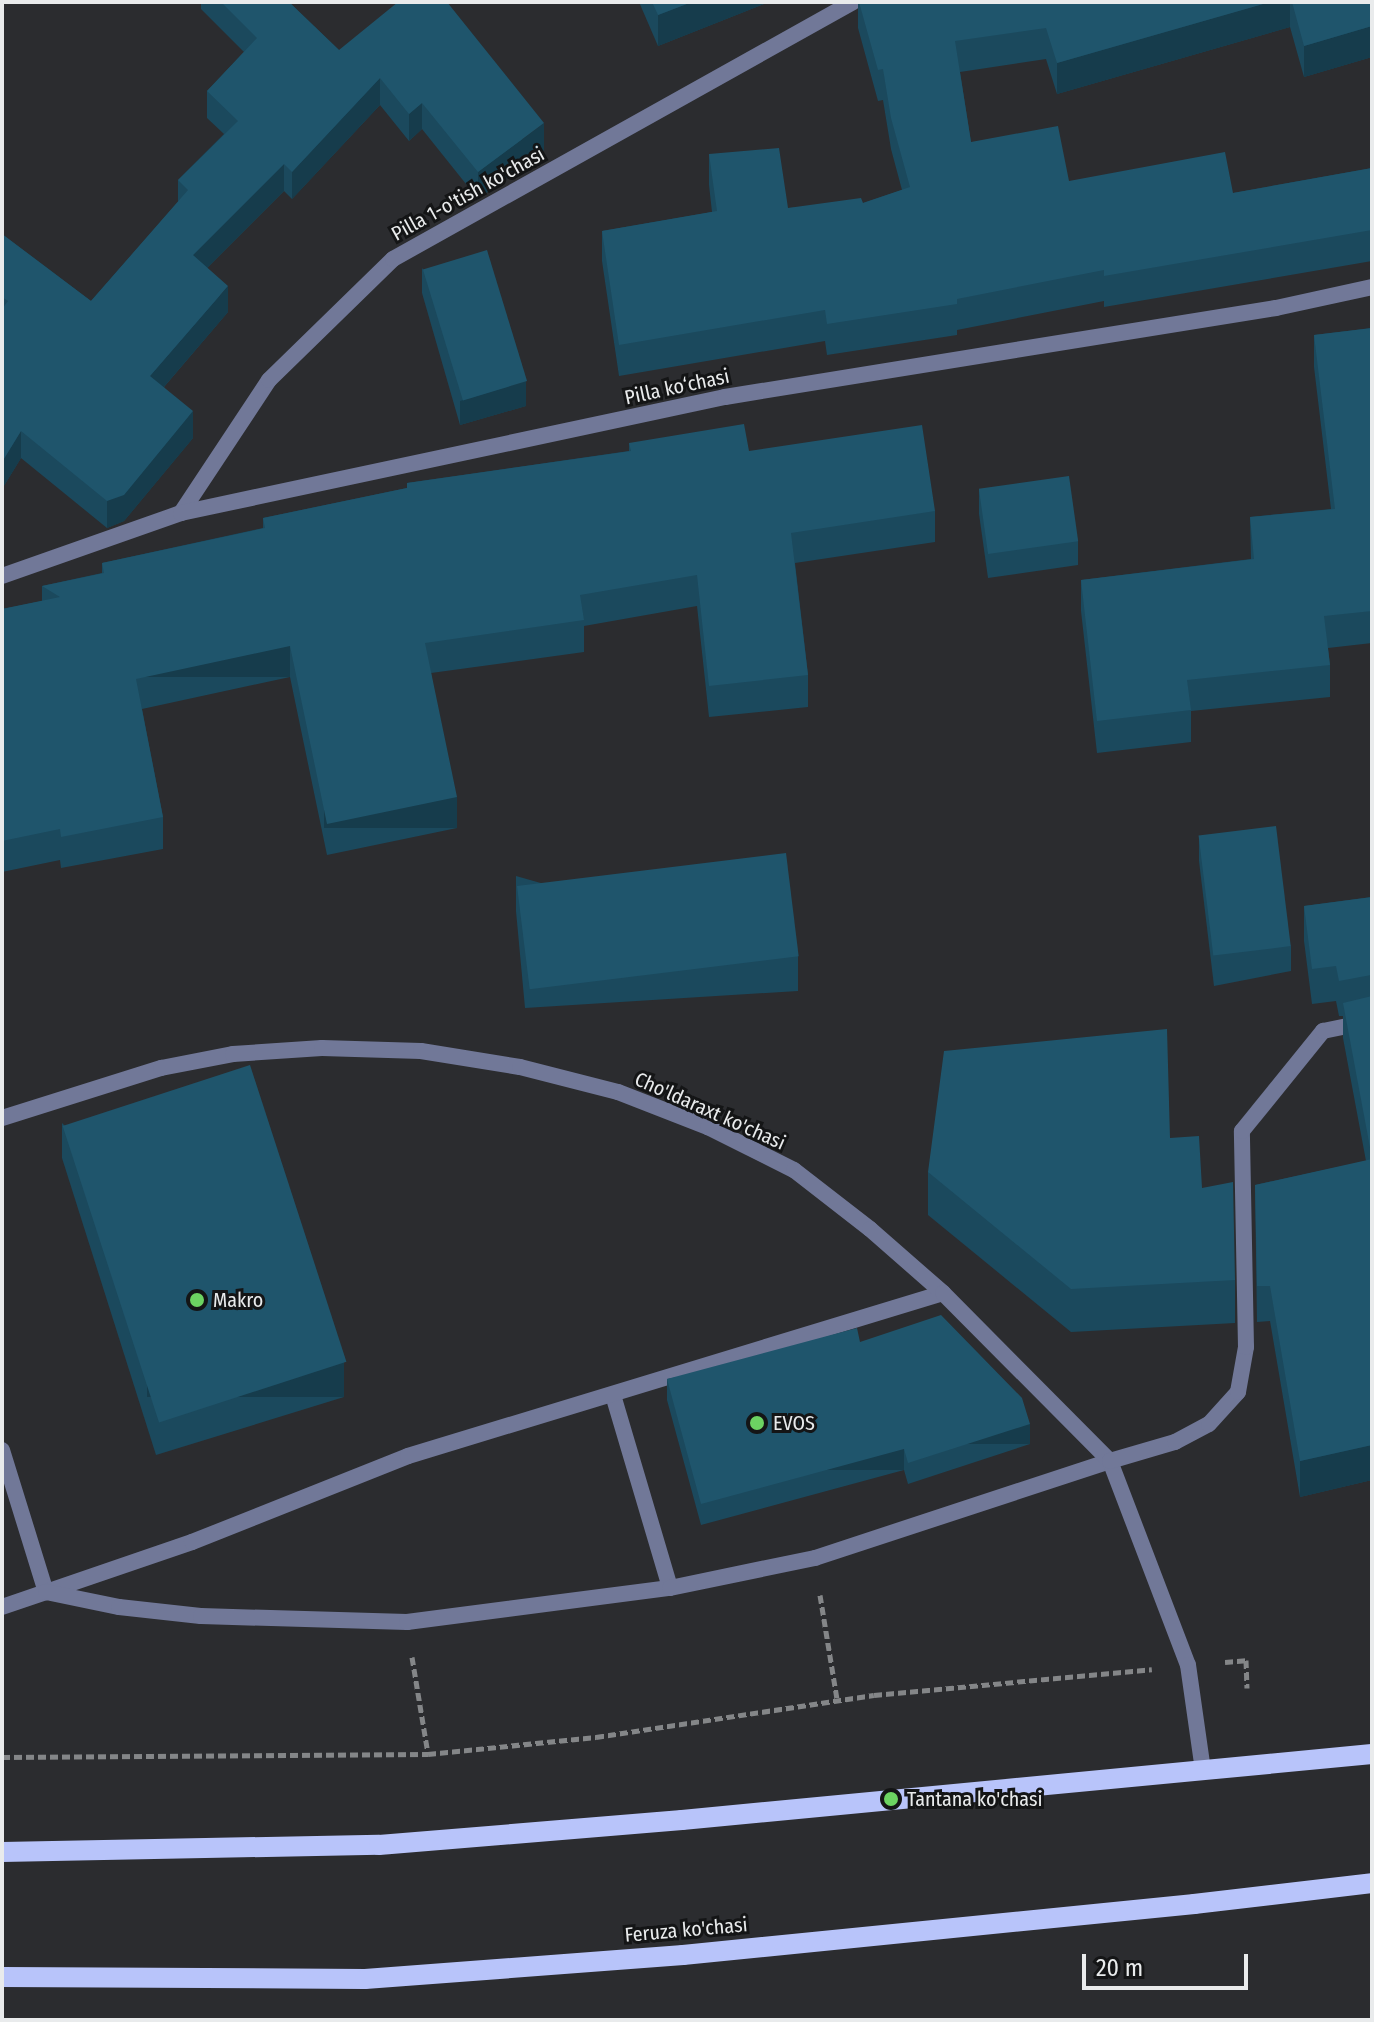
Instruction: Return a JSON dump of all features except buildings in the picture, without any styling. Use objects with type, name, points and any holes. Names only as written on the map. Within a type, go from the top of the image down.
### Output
[{"type":"main road","points":[[2,1852],[379,1845],[682,1820],[1372,1754]]},
{"type":"main road","name":"Feruza ko'chasi","points":[[2,1977],[365,1979],[698,1953],[1194,1904],[1372,1883]]},
{"type":"street","name":"Pilla 1-o'tish ko'chasi","points":[[181,513],[269,380],[393,259],[853,2]]},
{"type":"street","name":"Pilla ko‘chasi","points":[[2,576],[181,513],[725,397],[1276,308],[1372,287]]},
{"type":"street","points":[[46,1592],[119,1607],[201,1616],[407,1622],[670,1588],[815,1558],[1175,1442],[1209,1424],[1238,1392],[1246,1347],[1242,1131],[1323,1031],[1372,1021]]},
{"type":"street","name":"Cho'ldaraxt ko'chasi","points":[[2,1118],[161,1068],[233,1054],[322,1048],[421,1051],[520,1067],[631,1097],[708,1127],[794,1170],[870,1229],[943,1293],[1110,1461],[1188,1665],[1203,1770]]},
{"type":"street","points":[[2,1607],[192,1542],[408,1456],[943,1293]]},
{"type":"street","points":[[613,1395],[670,1588]]},
{"type":"street","points":[[2,1450],[46,1592]]},
{"type":"path","points":[[823,1617],[837,1700]]},
{"type":"path","points":[[407,1622],[428,1754]]},
{"type":"path","points":[[2,1757],[428,1754],[596,1737],[837,1700],[1246,1660],[1247,1688]]},
{"type":"place","name":"Makro","points":[[197,1300]]},
{"type":"place","name":"EVOS","points":[[757,1423]]},
{"type":"place","name":"Tantana ko'chasi","points":[[891,1799]]}]
